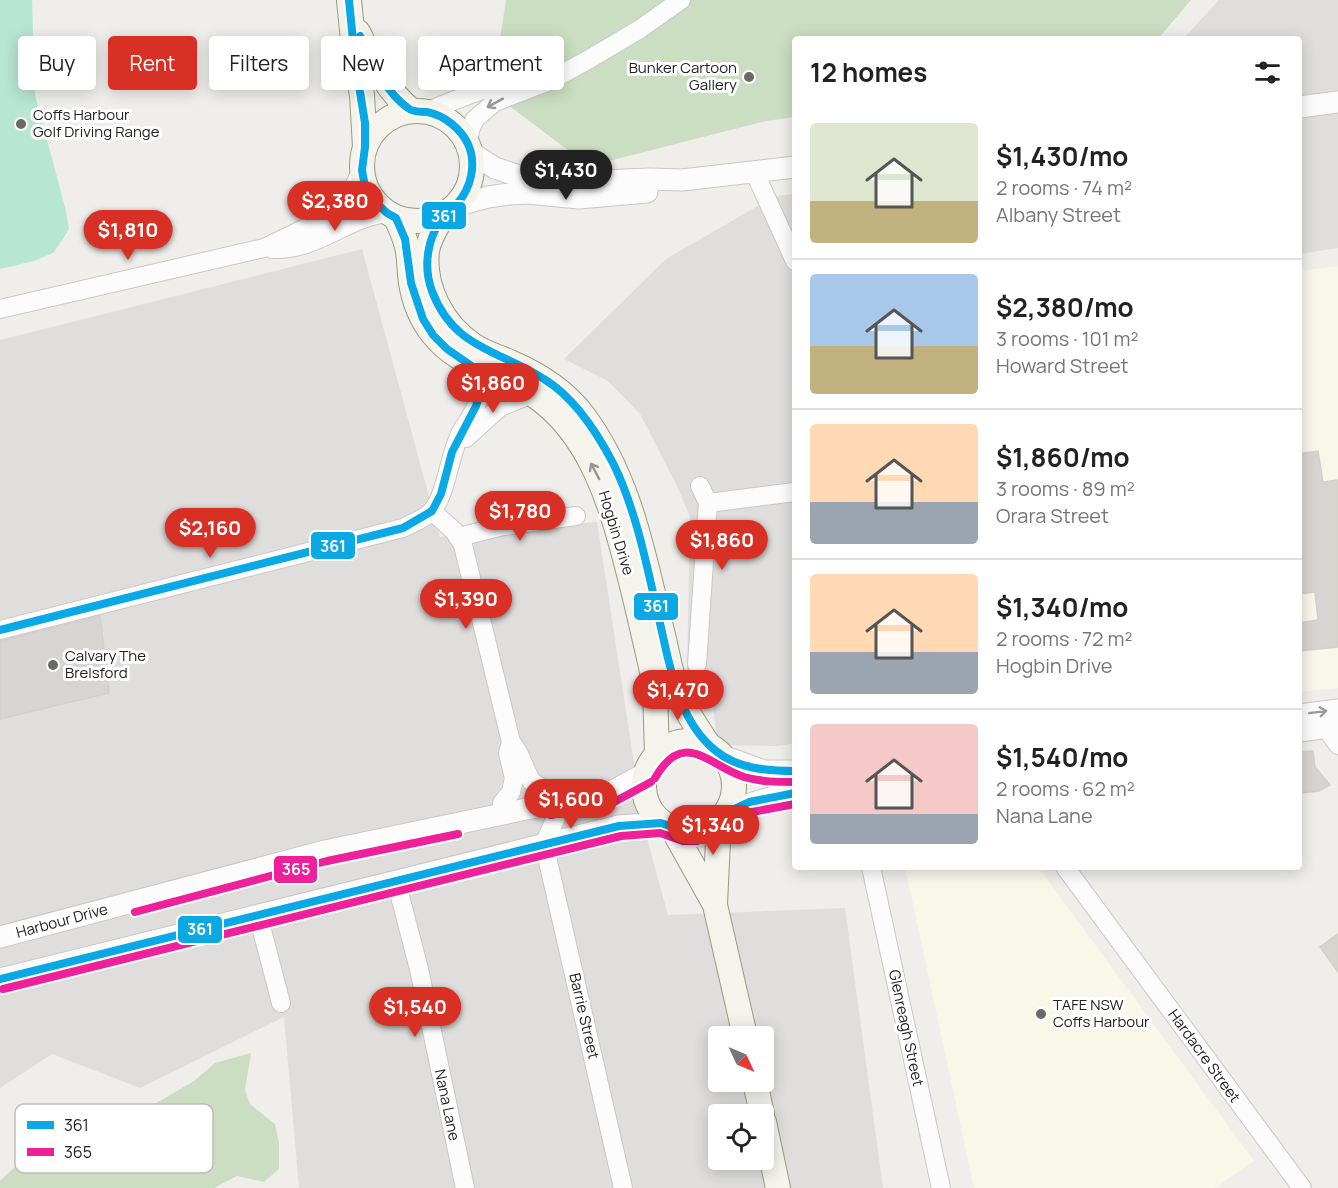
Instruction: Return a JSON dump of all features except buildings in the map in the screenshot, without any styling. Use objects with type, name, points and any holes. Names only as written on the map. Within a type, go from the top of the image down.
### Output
[{"type":"main road","points":[[350,10],[385,82],[400,102],[418,111],[443,117],[458,129],[469,148],[472,166],[465,194],[450,210],[428,220],[412,221],[391,215],[374,201],[365,187],[362,95],[355,60],[350,10]]},
{"type":"main road","points":[[363,159],[372,134],[383,123],[397,115],[418,111]]},
{"type":"main road","name":"Hogbin Drive","points":[[450,210],[434,232],[427,250],[427,271],[438,307],[459,334],[475,346],[528,370],[561,392],[577,407],[597,436],[613,466],[636,521],[675,684],[694,723],[717,752]]},
{"type":"main road","name":"Hogbin Drive","points":[[391,215],[407,248],[411,283],[423,320],[433,335],[447,349],[473,366],[531,394],[554,411],[570,429],[596,471],[615,520],[653,678],[657,711],[652,764]]},
{"type":"main road","points":[[667,825],[684,831],[697,831],[709,827],[722,817],[734,792],[734,779],[730,767],[717,752],[697,742],[683,742],[669,746],[652,764],[644,787],[653,813],[667,825],[715,905]]},
{"type":"main road","points":[[722,817],[715,905],[743,1026]]},
{"type":"main road","points":[[774,1169],[778,1188]]},
{"type":"street","points":[[681,0],[632,34],[567,71],[549,81],[495,102],[483,110],[475,119],[470,130],[469,148],[495,168],[516,175],[573,182],[682,180],[792,167]]},
{"type":"street","points":[[418,111],[509,80],[567,71]]},
{"type":"street","points":[[1302,107],[1338,102]]},
{"type":"street","points":[[0,309],[264,248],[318,222],[333,211],[352,190],[363,159]]},
{"type":"street","points":[[754,171],[792,254]]},
{"type":"street","points":[[450,210],[488,196],[527,193],[579,198],[651,191],[682,180]]},
{"type":"street","points":[[264,248],[299,247],[317,242],[358,220],[374,215],[391,215]]},
{"type":"street","points":[[0,630],[403,528],[432,511],[441,494],[452,452],[476,406],[480,393],[473,366]]},
{"type":"street","points":[[452,452],[500,407],[531,394]]},
{"type":"street","points":[[697,664],[708,503],[700,486]]},
{"type":"street","points":[[708,503],[792,492]]},
{"type":"street","points":[[432,511],[459,537],[463,545],[511,742],[531,781],[563,802],[544,844]]},
{"type":"street","points":[[459,537],[503,526],[576,516]]},
{"type":"street","points":[[1302,715],[1338,710]]},
{"type":"street","points":[[1302,731],[1334,733]]},
{"type":"street","points":[[502,814],[502,803],[511,792],[514,778],[508,753],[511,742]]},
{"type":"street","points":[[717,752],[764,771],[792,771]]},
{"type":"street","name":"Harbour Drive","points":[[0,937],[325,851],[613,791],[652,764]]},
{"type":"street","points":[[722,817],[746,804],[768,797],[792,793]]},
{"type":"street","points":[[0,979],[619,826],[667,825]]},
{"type":"street","name":"Barrie Street","points":[[544,844],[623,1188]]},
{"type":"street","name":"Glenreagh Street","points":[[872,870],[941,1188]]},
{"type":"street","name":"Hardacre Street","points":[[1067,870],[1302,1188]]},
{"type":"street","name":"Nana Lane","points":[[396,881],[419,969],[465,1188]]},
{"type":"street","points":[[258,915],[280,1003]]},
{"type":"shaded area","points":[[1219,0],[1338,0],[1338,248],[1302,254],[1302,36],[1186,36]]},
{"type":"shaded area","points":[[792,194],[792,744],[778,746],[718,745],[710,684],[687,676],[690,517],[677,486],[640,414],[608,381],[564,359],[666,259],[775,196]]},
{"type":"shaded area","points":[[362,249],[440,537],[597,522],[644,828],[668,915],[845,908],[883,1188],[299,1188],[284,1017],[140,1088],[52,1054],[0,1088],[0,340]]},
{"type":"shaded area","points":[[1338,266],[1338,688],[1302,692],[1302,271]]},
{"type":"shaded area","name":"TAFE NSW Coffs Harbour","points":[[906,870],[1040,870],[1254,1161],[1215,1188],[974,1188]]},
{"type":"green space","name":"Coffs Harbour Golf Driving Range","points":[[0,0],[32,0],[33,36],[18,36],[18,90],[35,90],[69,229],[53,253],[34,261],[0,269]]},
{"type":"green space","points":[[506,0],[1191,0],[1161,36],[792,36],[792,117],[766,121],[589,166],[492,93],[492,90],[564,90],[564,36],[501,36]]},
{"type":"green space","points":[[251,1053],[245,1090],[250,1104],[275,1124],[279,1143],[279,1169],[264,1182],[237,1176],[214,1188],[0,1188],[0,1181],[15,1167],[15,1173],[213,1173],[213,1104],[155,1104],[194,1081],[215,1063]]},
{"type":"transit line","name":"361","points":[[0,630],[403,528],[432,511],[441,494],[452,452],[476,406],[480,393],[473,367],[447,349],[433,335],[423,319],[411,283],[405,239],[396,218],[374,201],[365,187],[362,170],[365,123],[355,61],[349,0]]},
{"type":"transit line","name":"361","points":[[389,90],[413,111],[440,116],[451,124],[465,138],[471,152],[471,176],[466,191],[438,225],[428,253],[429,282],[441,310],[452,325],[479,346],[527,369],[555,387],[575,406],[600,440],[614,465],[629,502],[646,560],[677,691],[692,724],[716,751],[734,762],[764,769],[792,771]]},
{"type":"transit line","name":"365","points":[[655,778],[666,763],[676,755],[686,753],[697,754],[744,777],[763,781],[792,782]]},
{"type":"transit line","name":"365","points":[[551,815],[616,801],[651,782]]},
{"type":"transit line","name":"361","points":[[0,979],[619,826],[661,823],[685,831],[696,831],[708,827],[732,810],[749,802],[792,794]]},
{"type":"transit line","name":"365","points":[[3,989],[621,836],[660,833],[683,841],[697,841],[713,836],[737,819],[752,812],[792,805]]},
{"type":"transit line","name":"365","points":[[135,912],[327,861],[458,834]]},
{"type":"place","name":"Bunker Cartoon Gallery","points":[[749,77]]},
{"type":"place","name":"Coffs Harbour Golf Driving Range","points":[[21,124]]},
{"type":"place","name":"Calvary The Brelsford","points":[[53,665]]},
{"type":"place","name":"TAFE NSW Coffs Harbour","points":[[1041,1014]]}]
